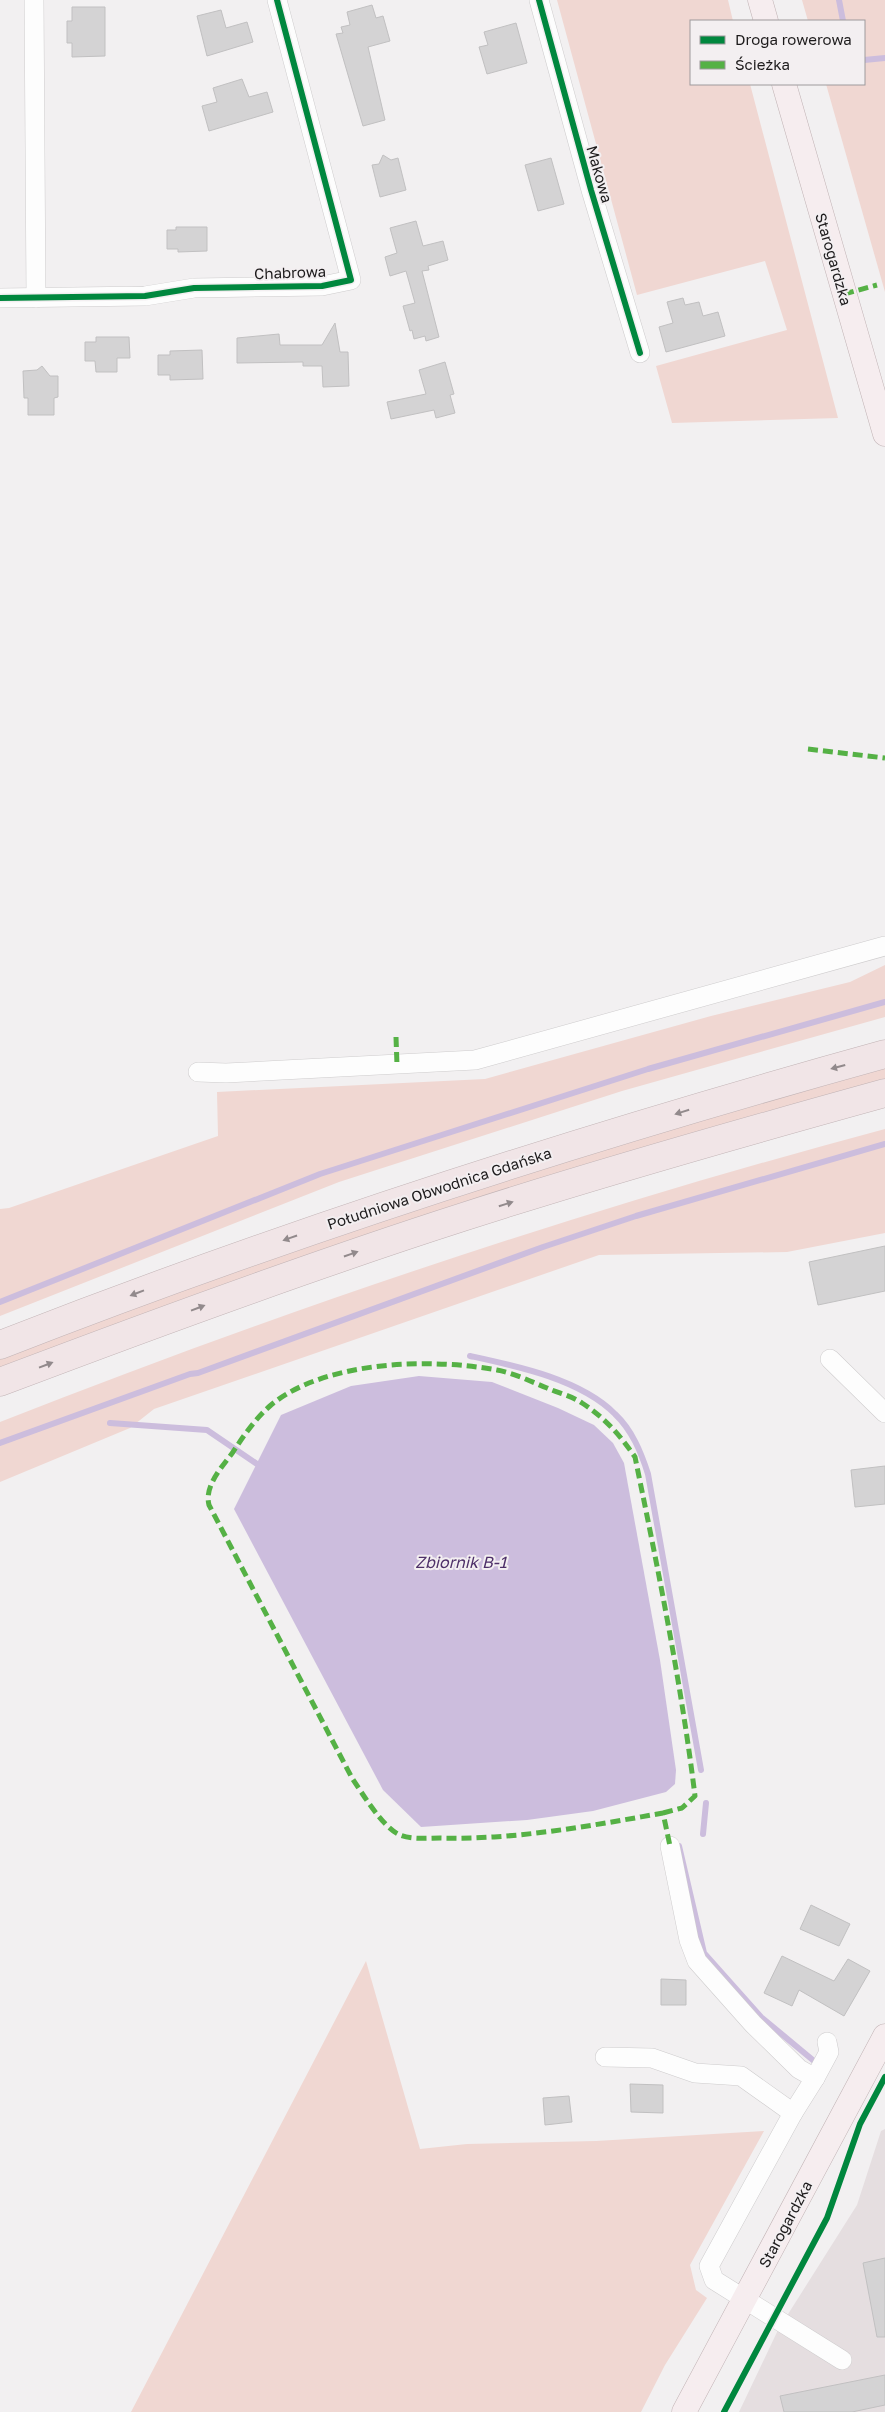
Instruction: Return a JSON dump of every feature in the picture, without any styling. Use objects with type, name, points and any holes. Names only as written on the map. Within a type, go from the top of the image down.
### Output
[{"type":"highway","name":"Południowa Obwodnica Gdańska","points":[[0,1345],[193,1272],[352,1216],[564,1148],[885,1054]]},
{"type":"highway","points":[[0,1382],[232,1295],[464,1216],[697,1146],[885,1093]]},
{"type":"main road","points":[[760,0],[766,20]]},
{"type":"main road","name":"Starogardzka","points":[[784,85],[885,434]]},
{"type":"main road","name":"Starogardzka","points":[[684,2412],[885,2036]]},
{"type":"street","points":[[34,0],[36,298]]},
{"type":"street","name":"Chabrowa","points":[[0,298],[145,296],[194,288],[322,286],[351,280],[277,0]]},
{"type":"street","name":"Makowa","points":[[539,0],[591,190],[640,353]]},
{"type":"street","points":[[198,1072],[236,1072],[475,1060],[885,946]]},
{"type":"street","points":[[830,1359],[885,1413]]},
{"type":"street","points":[[670,1846],[688,1940],[696,1961],[753,2024],[799,2068],[815,2078]]},
{"type":"street","points":[[827,2042],[829,2052],[793,2113],[709,2266],[714,2280],[842,2360]]},
{"type":"street","points":[[605,2057],[652,2058],[695,2073],[741,2076],[793,2113]]},
{"type":"shaded area","points":[[557,0],[728,0],[733,20],[690,20],[690,85],[750,85],[838,418],[672,423],[656,366],[787,330],[765,261],[637,295]]},
{"type":"shaded area","points":[[802,0],[885,0],[885,292],[826,85],[865,85],[865,20],[808,20]]},
{"type":"shaded area","points":[[885,965],[885,1017],[622,1091],[339,1182],[0,1316],[0,1209],[9,1208],[218,1136],[217,1092],[485,1079],[711,1016],[850,982]]},
{"type":"shaded area","points":[[885,1066],[885,1080],[0,1371],[0,1356],[470,1188]]},
{"type":"shaded area","points":[[885,1129],[885,1233],[787,1252],[599,1255],[154,1409],[130,1428],[0,1482],[0,1422],[218,1339],[438,1263],[661,1193]]},
{"type":"shaded area","points":[[366,1961],[420,2149],[467,2144],[596,2141],[764,2131],[690,2265],[696,2290],[707,2298],[665,2365],[641,2412],[131,2412]]},
{"type":"shaded area","points":[[885,2129],[885,2412],[739,2412],[778,2330],[857,2205],[881,2131]]},
{"type":"water","name":"Zbiornik B-1","points":[[419,1376],[492,1382],[558,1408],[594,1425],[613,1443],[624,1463],[660,1660],[676,1770],[675,1784],[666,1792],[593,1811],[527,1820],[421,1827],[383,1790],[234,1509],[281,1415],[351,1386]]},
{"type":"building","points":[[372,5],[376,18],[383,16],[390,41],[368,47],[385,120],[363,126],[336,34],[343,33],[341,27],[350,25],[347,12]]},
{"type":"building","points":[[72,7],[105,7],[105,56],[72,57],[72,43],[67,43],[67,21],[72,21]]},
{"type":"building","points":[[221,10],[226,28],[247,22],[253,42],[207,56],[197,16]]},
{"type":"building","points":[[516,23],[527,63],[487,74],[479,47],[488,45],[484,32]]},
{"type":"building","points":[[242,79],[249,97],[267,92],[273,112],[209,131],[202,106],[217,102],[213,88]]},
{"type":"building","points":[[383,155],[391,160],[398,158],[406,190],[380,197],[372,165],[379,164]]},
{"type":"building","points":[[551,158],[564,204],[538,211],[525,165]]},
{"type":"building","points":[[416,221],[423,246],[443,241],[448,260],[428,266],[429,270],[422,271],[439,337],[426,341],[425,336],[414,339],[412,330],[410,331],[403,306],[415,303],[406,271],[390,276],[385,257],[397,253],[390,228]]},
{"type":"building","points":[[176,227],[207,227],[207,251],[178,252],[178,249],[167,249],[167,230],[176,230]]},
{"type":"building","points":[[683,298],[685,305],[699,302],[703,316],[718,312],[725,336],[666,352],[659,327],[673,323],[667,302]]},
{"type":"building","points":[[335,323],[340,352],[348,352],[349,386],[323,387],[322,366],[303,366],[303,362],[237,363],[237,338],[279,334],[280,345],[322,345]]},
{"type":"building","points":[[96,337],[129,337],[130,358],[117,358],[117,372],[96,372],[95,361],[85,361],[85,342],[96,342]]},
{"type":"building","points":[[202,350],[203,379],[170,380],[170,375],[158,375],[158,355],[170,355],[170,351]]},
{"type":"building","points":[[445,362],[454,394],[450,395],[455,413],[436,418],[434,410],[391,419],[387,402],[426,394],[419,370]]},
{"type":"building","points":[[42,366],[50,376],[58,376],[58,397],[54,398],[54,415],[28,415],[28,398],[24,398],[23,371],[37,370]]},
{"type":"building","points":[[885,1246],[885,1291],[818,1305],[809,1262]]},
{"type":"building","points":[[885,1466],[885,1504],[855,1507],[851,1470]]},
{"type":"building","points":[[811,1905],[850,1924],[839,1946],[800,1929]]},
{"type":"building","points":[[782,1956],[834,1981],[848,1959],[870,1971],[844,2016],[799,1990],[792,2006],[764,1993]]},
{"type":"building","points":[[661,1979],[686,1980],[686,2005],[661,2005]]},
{"type":"building","points":[[630,2084],[663,2085],[663,2113],[631,2112]]},
{"type":"building","points":[[569,2096],[572,2122],[545,2125],[543,2098]]},
{"type":"building","points":[[885,2258],[885,2337],[877,2337],[863,2263]]},
{"type":"building","points":[[885,2375],[885,2405],[852,2412],[784,2412],[780,2396]]},
{"type":"waterway","points":[[839,0],[843,20]]},
{"type":"waterway","points":[[865,60],[885,58]]},
{"type":"waterway","points":[[0,1302],[320,1174],[648,1069],[885,1002]]},
{"type":"waterway","points":[[0,1443],[543,1247],[636,1216],[885,1144]]},
{"type":"waterway","points":[[470,1356],[507,1364],[566,1383],[601,1402],[621,1420],[631,1434],[648,1474],[701,1770]]},
{"type":"waterway","points":[[110,1423],[207,1430],[257,1464]]},
{"type":"waterway","points":[[703,1834],[706,1803]]},
{"type":"waterway","points":[[679,1846],[704,1953],[761,2017],[814,2061]]},
{"type":"marked path","points":[[844,294],[877,285]]},
{"type":"marked path","points":[[808,749],[885,758]]},
{"type":"marked path","points":[[396,1037],[397,1065]]},
{"type":"marked path","points":[[663,1813],[682,1808],[695,1796],[668,1626],[635,1457],[611,1427],[590,1408],[569,1396],[516,1375],[471,1366],[442,1364],[380,1366],[349,1371],[320,1379],[294,1390],[271,1405],[255,1421],[215,1477],[209,1491],[209,1505],[352,1778],[385,1824],[398,1834],[408,1837],[496,1837],[552,1831],[663,1813],[670,1846]]},
{"type":"cycle path","points":[[0,298],[145,296],[194,288],[322,286],[351,280],[277,0]]},
{"type":"cycle path","points":[[539,0],[591,190],[640,353]]},
{"type":"cycle path","points":[[724,2412],[827,2218],[860,2124],[885,2077]]}]
